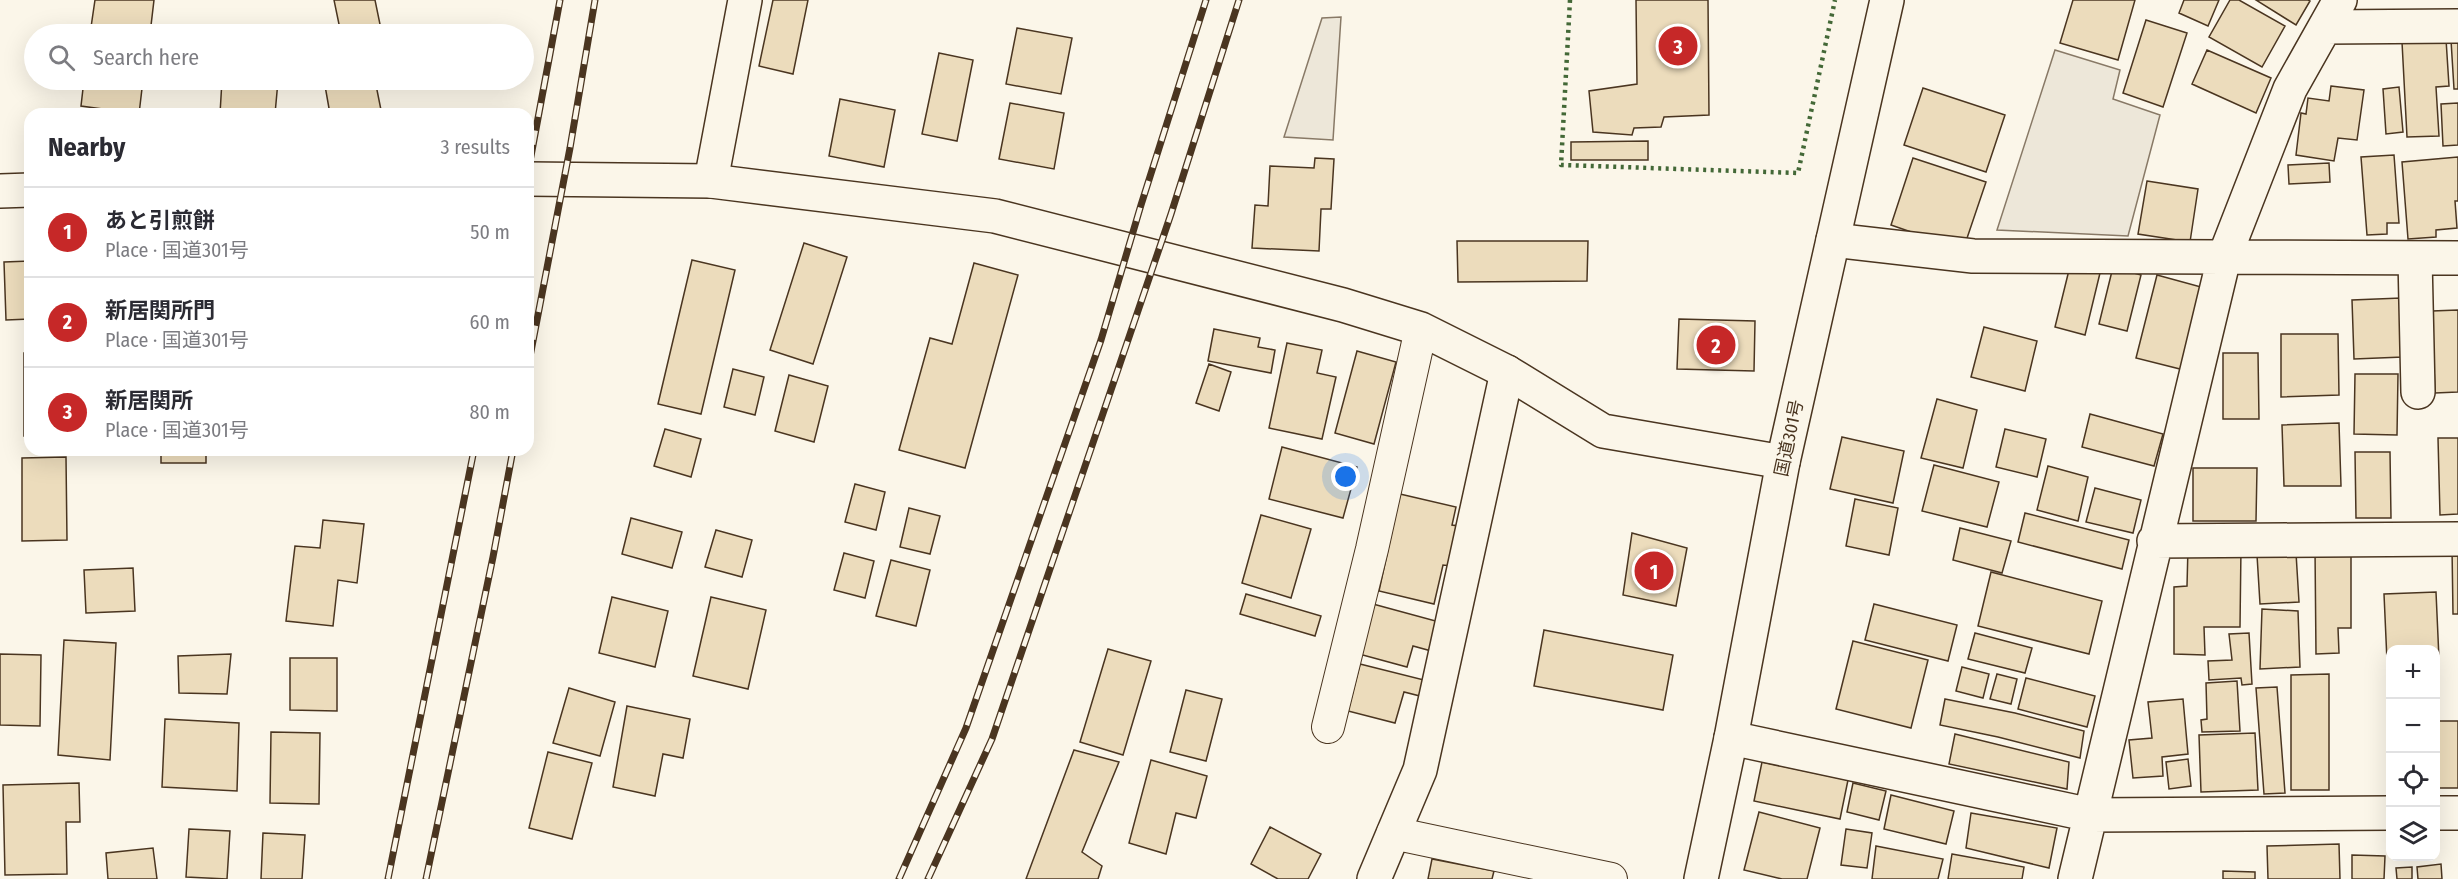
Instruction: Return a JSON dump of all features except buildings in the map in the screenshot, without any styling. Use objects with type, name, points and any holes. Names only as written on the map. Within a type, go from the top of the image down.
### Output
[{"type":"main road","points":[[711,181],[745,0]]},
{"type":"main road","name":"国道301号","points":[[1701,879],[1731,738],[1783,462],[1887,0]]},
{"type":"main road","points":[[2075,879],[2154,541],[2174,471],[2224,258],[2290,89],[2332,13],[2458,26]]},
{"type":"main road","points":[[534,179],[711,181],[995,216],[1343,305],[1421,329],[1506,372],[1603,431],[1783,462]]},
{"type":"main road","points":[[0,191],[24,190]]},
{"type":"main road","points":[[1833,240],[1973,256],[2458,258]]},
{"type":"main road","points":[[2415,258],[2418,392]]},
{"type":"main road","points":[[1374,879],[1420,770],[1506,372]]},
{"type":"main road","points":[[2154,541],[2458,539]]},
{"type":"main road","points":[[1731,738],[2091,815],[2386,813]]},
{"type":"main road","points":[[2440,813],[2458,813]]},
{"type":"street","points":[[1328,727],[1372,549],[1421,329]]},
{"type":"street","points":[[1393,833],[1611,879]]},
{"type":"shaded area","points":[[1341,17],[1333,140],[1284,137],[1322,18]]},
{"type":"shaded area","points":[[2055,50],[2120,70],[2113,99],[2160,115],[2128,236],[1997,230]]},
{"type":"railway","points":[[534,140],[560,0]]},
{"type":"railway","points":[[534,336],[570,148],[595,0]]},
{"type":"railway","points":[[899,879],[966,728],[1101,340],[1206,0]]},
{"type":"railway","points":[[928,879],[992,739],[1171,214],[1239,0]]},
{"type":"railway","points":[[388,879],[473,456]]},
{"type":"railway","points":[[426,879],[512,456]]},
{"type":"hedge","points":[[1570,0],[1561,165],[1798,173],[1835,0]]},
{"type":"place","name":"新居関所","points":[[1678,46]]},
{"type":"place","name":"新居関所門","points":[[1716,345]]},
{"type":"place","name":"あと引煎餅","points":[[1654,571]]}]
